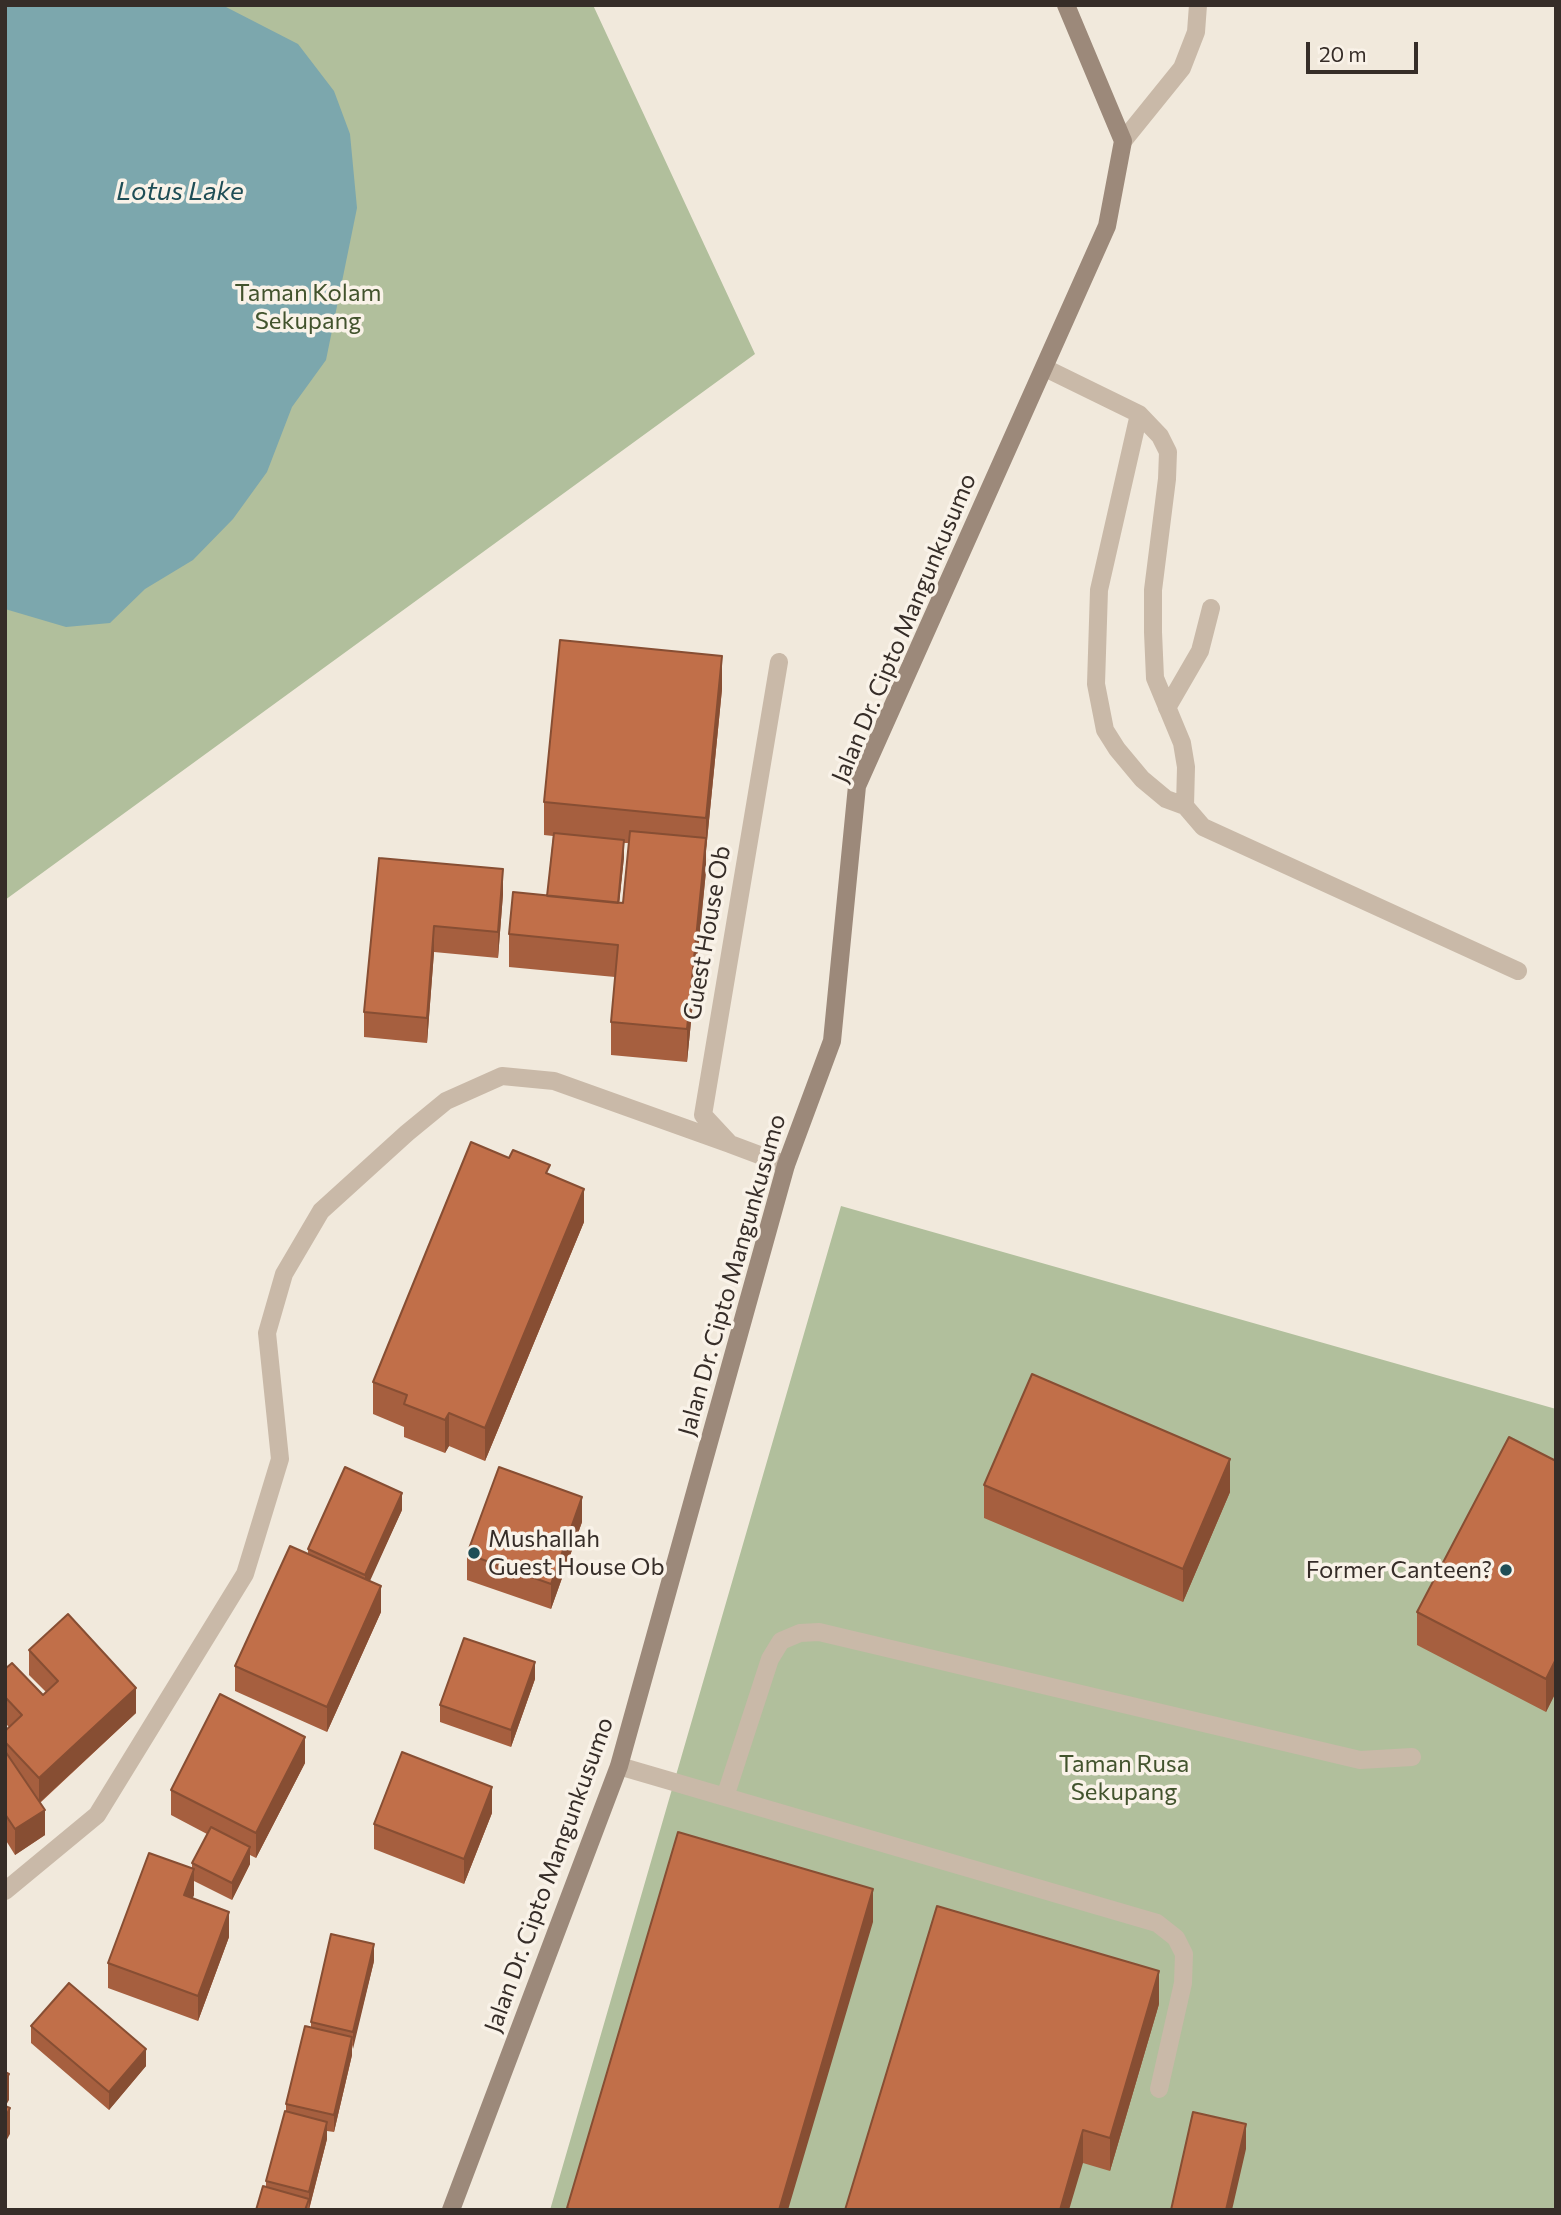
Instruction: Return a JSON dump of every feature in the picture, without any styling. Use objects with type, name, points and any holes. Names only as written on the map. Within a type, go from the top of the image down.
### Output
[{"type":"street","points":[[1066,5],[1124,141],[1182,68],[1196,32],[1198,5]]},
{"type":"street","name":"Jalan Dr. Cipto Mangunkusumo","points":[[451,2210],[619,1766],[786,1165],[832,1041],[857,786],[1107,226],[1124,141]]},
{"type":"street","points":[[1045,368],[1139,414],[1160,436],[1168,452],[1153,590],[1155,678],[1182,743],[1186,767],[1185,806]]},
{"type":"street","points":[[1139,414],[1099,590],[1096,684],[1105,730],[1117,748],[1142,779],[1166,799],[1185,806],[1203,827],[1518,971]]},
{"type":"street","points":[[1167,708],[1200,651],[1212,608]]},
{"type":"street","name":"Guest House Ob","points":[[779,662],[702,1115],[730,1144],[786,1165]]},
{"type":"street","points":[[5,1891],[97,1815],[245,1574],[280,1459],[267,1332],[284,1274],[321,1211],[446,1101],[502,1076],[554,1081],[730,1144]]},
{"type":"street","points":[[725,1797],[770,1659],[781,1641],[800,1633],[819,1632],[1360,1760],[1412,1757]]},
{"type":"street","points":[[619,1766],[1157,1923],[1176,1938],[1184,1954],[1183,1983],[1159,2089]]},
{"type":"green space","name":"Taman Kolam Sekupang","points":[[5,5],[593,5],[755,354],[5,900]]},
{"type":"green space","name":"Taman Rusa Sekupang","points":[[841,1206],[1556,1409],[1556,2210],[550,2210]]},
{"type":"water","name":"Lotus Lake","points":[[5,5],[226,7],[298,44],[334,91],[350,134],[357,208],[326,360],[292,407],[267,472],[233,519],[193,560],[145,589],[110,623],[66,627],[5,609]]},
{"type":"building","points":[[560,640],[722,656],[706,818],[544,802]]},
{"type":"building","points":[[630,831],[706,838],[687,1029],[611,1022],[618,945],[509,934],[513,892],[623,903]]},
{"type":"building","points":[[554,833],[624,840],[618,903],[547,896]]},
{"type":"building","points":[[379,858],[503,869],[498,932],[434,926],[427,1018],[364,1012]]},
{"type":"building","points":[[471,1142],[509,1158],[513,1150],[550,1165],[546,1173],[584,1189],[485,1428],[449,1413],[445,1420],[404,1404],[407,1395],[373,1382]]},
{"type":"building","points":[[1032,1374],[1230,1459],[1183,1569],[984,1485]]},
{"type":"building","name":"Former Canteen?","points":[[1509,1437],[1556,1461],[1556,1659],[1546,1679],[1417,1612]]},
{"type":"building","points":[[345,1467],[402,1493],[365,1575],[308,1549]]},
{"type":"building","points":[[499,1467],[582,1497],[551,1584],[467,1554]]},
{"type":"building","points":[[290,1546],[381,1586],[327,1707],[235,1666]]},
{"type":"building","points":[[68,1614],[136,1688],[39,1778],[5,1742],[5,1731],[22,1715],[5,1697],[5,1669],[12,1663],[43,1695],[58,1681],[29,1650]]},
{"type":"building","points":[[464,1638],[535,1662],[511,1730],[440,1705]]},
{"type":"building","points":[[220,1694],[305,1737],[256,1833],[171,1790]]},
{"type":"building","points":[[5,1751],[45,1810],[15,1829],[5,1814]]},
{"type":"building","points":[[402,1752],[492,1787],[464,1859],[374,1824]]},
{"type":"building","points":[[211,1827],[250,1847],[232,1883],[192,1863]]},
{"type":"building","points":[[678,1832],[873,1889],[779,2210],[571,2210],[567,2208]]},
{"type":"building","points":[[149,1853],[194,1869],[184,1895],[229,1912],[198,1996],[108,1963]]},
{"type":"building","points":[[937,1906],[1159,1971],[1110,2138],[1083,2130],[1060,2210],[845,2210]]},
{"type":"building","points":[[331,1934],[374,1944],[353,2032],[311,2022]]},
{"type":"building","points":[[69,1983],[146,2049],[109,2092],[31,2026]]},
{"type":"building","points":[[305,2026],[352,2037],[334,2115],[286,2104]]},
{"type":"building","points":[[285,2111],[327,2122],[309,2192],[266,2181]]},
{"type":"building","points":[[1193,2112],[1246,2124],[1226,2210],[1171,2210]]},
{"type":"building","points":[[263,2186],[309,2199],[305,2210],[256,2210]]},
{"type":"place","name":"Mushallah Guest House Ob","points":[[474,1553]]},
{"type":"place","name":"Former Canteen?","points":[[1506,1570]]}]
